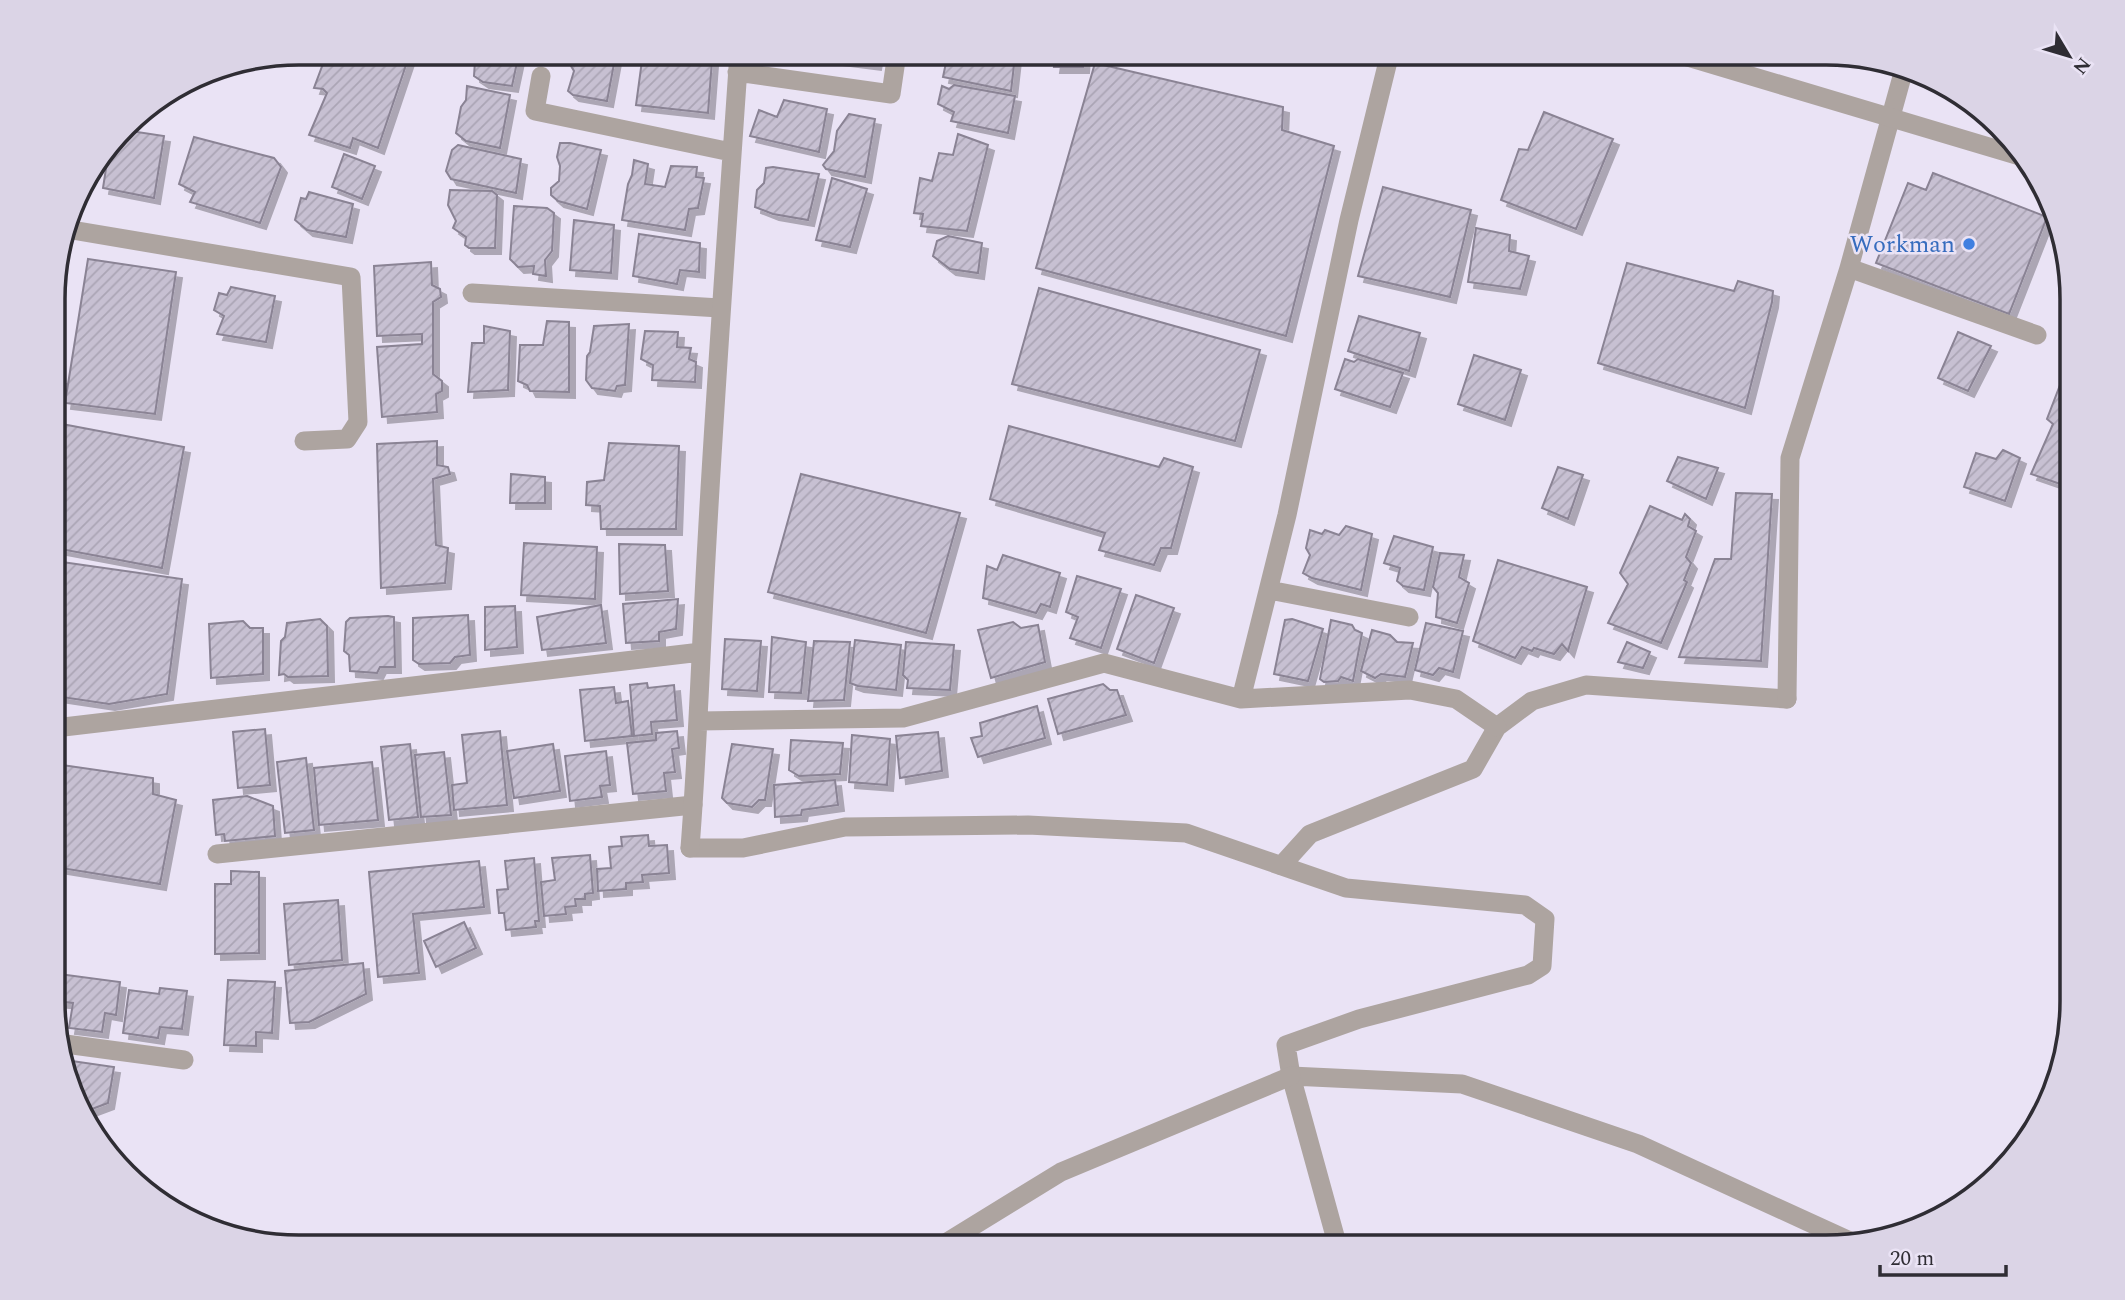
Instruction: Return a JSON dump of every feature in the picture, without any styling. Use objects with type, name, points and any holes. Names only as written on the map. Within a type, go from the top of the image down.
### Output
[{"type":"street","points":[[738,65],[720,308],[690,848],[743,848],[845,827],[1028,825],[1186,833],[1346,888],[1525,905],[1545,919],[1542,966],[1528,975],[1359,1019],[1286,1045],[1291,1076],[1335,1235]]},
{"type":"street","points":[[752,65],[891,94],[895,65]]},
{"type":"street","points":[[1241,699],[1287,515],[1349,220],[1387,65]]},
{"type":"street","points":[[1717,65],[2009,153]]},
{"type":"street","points":[[541,76],[535,111],[731,152]]},
{"type":"street","points":[[1281,866],[1310,834],[1473,769],[1497,727],[1532,701],[1586,685],[1787,699],[1790,458],[1849,268],[1902,78]]},
{"type":"street","points":[[75,231],[351,276],[358,422],[347,439],[304,441]]},
{"type":"street","points":[[1849,268],[2037,335]]},
{"type":"street","points":[[472,293],[720,308]]},
{"type":"street","points":[[1269,590],[1409,617]]},
{"type":"street","points":[[65,727],[701,652]]},
{"type":"street","points":[[699,721],[903,718],[1104,663],[1241,699],[1410,690],[1455,699],[1497,727]]},
{"type":"street","points":[[217,854],[693,805]]},
{"type":"street","points":[[69,1044],[184,1060]]},
{"type":"street","points":[[958,1235],[1061,1171],[1291,1076],[1462,1084],[1638,1144],[1837,1235]]},
{"type":"building","points":[[323,65],[406,65],[378,148],[353,138],[350,148],[309,135],[327,93],[323,89],[314,88]]},
{"type":"building","points":[[475,65],[516,65],[512,86],[483,82],[474,76]]},
{"type":"building","points":[[614,65],[607,101],[573,95],[568,91],[574,71],[571,66]]},
{"type":"building","points":[[641,65],[712,65],[708,113],[636,105]]},
{"type":"building","points":[[946,65],[1014,65],[1011,91],[943,77]]},
{"type":"building","points":[[1054,65],[1083,65],[1083,67]]},
{"type":"building","points":[[1094,65],[1283,107],[1282,130],[1334,146],[1286,336],[1036,268]]},
{"type":"building","points":[[954,85],[1015,96],[1008,133],[951,121],[954,112],[938,104],[942,86],[949,89]]},
{"type":"building","points":[[467,86],[510,95],[500,148],[466,141],[456,133],[461,107],[466,100]]},
{"type":"building","points":[[784,100],[827,109],[819,152],[750,136],[759,110],[777,117]]},
{"type":"building","points":[[1544,112],[1613,139],[1576,229],[1501,200],[1519,149],[1528,150]]},
{"type":"building","points":[[849,114],[875,119],[865,177],[826,169],[823,165],[834,151],[837,131]]},
{"type":"building","points":[[135,132],[164,136],[154,198],[103,188],[106,166]]},
{"type":"building","points":[[958,134],[988,145],[967,231],[921,226],[923,214],[914,213],[920,178],[932,181],[939,153],[953,155]]},
{"type":"building","points":[[194,137],[274,158],[281,167],[260,223],[190,202],[195,192],[179,184]]},
{"type":"building","points":[[560,143],[601,150],[587,209],[558,201],[551,195],[551,188],[559,181],[560,166],[557,157]]},
{"type":"building","points":[[458,145],[521,159],[516,193],[451,179],[446,171],[452,150]]},
{"type":"building","points":[[344,154],[375,166],[362,199],[332,187]]},
{"type":"building","points":[[634,160],[648,164],[645,184],[665,187],[671,166],[697,167],[696,177],[704,178],[698,208],[689,209],[685,230],[622,220]]},
{"type":"building","points":[[766,168],[819,174],[808,220],[773,214],[755,207],[757,190],[764,183]]},
{"type":"building","points":[[1933,173],[2045,216],[2046,219],[2009,314],[1876,263],[1908,183],[1926,190]]},
{"type":"building","points":[[832,178],[867,189],[850,247],[816,240]]},
{"type":"building","points":[[1383,187],[1471,210],[1450,297],[1358,276]]},
{"type":"building","points":[[450,190],[492,191],[497,195],[495,248],[469,248],[465,245],[466,237],[453,228],[456,221],[448,205]]},
{"type":"building","points":[[309,192],[353,204],[346,237],[307,230],[295,220],[301,198],[306,199]]},
{"type":"building","points":[[514,206],[547,208],[554,213],[552,251],[545,260],[546,276],[533,274],[534,266],[518,267],[510,259]]},
{"type":"building","points":[[574,220],[614,225],[611,273],[570,270]]},
{"type":"building","points":[[1476,228],[1510,235],[1509,251],[1529,256],[1520,289],[1468,282]]},
{"type":"building","points":[[639,234],[700,243],[699,272],[680,270],[677,284],[633,276]]},
{"type":"building","points":[[948,236],[982,243],[978,273],[950,269],[933,256],[937,241]]},
{"type":"building","points":[[88,259],[176,272],[155,414],[65,403]]},
{"type":"building","points":[[431,262],[432,285],[440,289],[441,297],[433,302],[433,374],[442,381],[442,391],[436,394],[437,412],[382,417],[377,347],[422,344],[422,334],[377,336],[374,266]]},
{"type":"building","points":[[1627,263],[1734,291],[1738,281],[1773,291],[1745,408],[1598,363]]},
{"type":"building","points":[[231,287],[275,296],[266,342],[217,334],[224,316],[214,310],[219,293],[227,295]]},
{"type":"building","points":[[1039,288],[1260,350],[1235,441],[1012,384]]},
{"type":"building","points":[[1359,316],[1420,333],[1409,371],[1348,351]]},
{"type":"building","points":[[547,321],[569,322],[569,392],[530,391],[527,385],[518,381],[520,345],[543,345]]},
{"type":"building","points":[[629,324],[625,385],[617,386],[615,391],[592,388],[586,380],[587,356],[594,326]]},
{"type":"building","points":[[484,326],[510,331],[508,390],[468,392],[472,343],[484,343]]},
{"type":"building","points":[[645,331],[678,332],[677,347],[691,348],[689,359],[696,362],[695,382],[652,380],[653,365],[641,359]]},
{"type":"building","points":[[1958,332],[1991,346],[1968,391],[1938,378]]},
{"type":"building","points":[[1474,355],[1521,370],[1505,420],[1458,404]]},
{"type":"building","points":[[1345,359],[1354,362],[1358,359],[1403,373],[1390,407],[1335,389]]},
{"type":"building","points":[[2060,385],[2060,484],[2031,474],[2053,424],[2047,419]]},
{"type":"building","points":[[65,425],[184,447],[162,568],[65,550]]},
{"type":"building","points":[[1009,426],[1159,467],[1164,458],[1193,467],[1171,548],[1161,548],[1154,565],[1099,550],[1105,533],[990,499]]},
{"type":"building","points":[[437,441],[437,465],[448,467],[450,474],[433,479],[436,545],[448,548],[445,583],[381,588],[377,444]]},
{"type":"building","points":[[609,443],[679,446],[676,529],[601,529],[600,506],[586,505],[587,482],[604,480]]},
{"type":"building","points":[[2003,450],[2020,458],[2005,501],[1964,487],[1976,453],[1996,459]]},
{"type":"building","points":[[1678,457],[1718,468],[1706,499],[1667,481]]},
{"type":"building","points":[[1558,467],[1583,475],[1568,519],[1542,508]]},
{"type":"building","points":[[511,474],[545,477],[545,503],[510,503]]},
{"type":"building","points":[[801,474],[960,513],[926,633],[768,592]]},
{"type":"building","points":[[1736,493],[1772,494],[1761,661],[1679,657],[1715,559],[1731,559]]},
{"type":"building","points":[[1650,506],[1682,520],[1685,514],[1690,519],[1688,526],[1696,531],[1686,557],[1691,563],[1684,580],[1687,582],[1661,643],[1608,623],[1628,584],[1620,573]]},
{"type":"building","points":[[1346,526],[1372,534],[1361,590],[1312,578],[1303,573],[1310,555],[1306,548],[1310,530],[1322,534],[1325,530],[1339,535]]},
{"type":"building","points":[[1394,536],[1433,547],[1424,590],[1403,586],[1397,581],[1400,568],[1384,563]]},
{"type":"building","points":[[524,543],[597,547],[595,599],[521,595]]},
{"type":"building","points":[[619,544],[665,545],[668,591],[620,594]]},
{"type":"building","points":[[1440,553],[1464,555],[1459,577],[1469,583],[1457,623],[1436,617],[1438,593],[1433,587]]},
{"type":"building","points":[[1003,555],[1060,573],[1050,607],[1041,604],[1036,613],[983,598],[987,566],[997,570]]},
{"type":"building","points":[[1498,560],[1587,587],[1568,651],[1562,644],[1554,654],[1522,647],[1515,658],[1473,641]]},
{"type":"building","points":[[65,562],[182,579],[167,694],[109,704],[65,697]]},
{"type":"building","points":[[1077,576],[1121,589],[1101,648],[1070,638],[1078,617],[1066,612]]},
{"type":"building","points":[[1136,595],[1174,608],[1154,663],[1117,649]]},
{"type":"building","points":[[678,599],[676,629],[659,632],[659,641],[626,643],[623,604]]},
{"type":"building","points":[[601,605],[606,643],[542,650],[537,617]]},
{"type":"building","points":[[515,606],[517,647],[485,650],[485,607]]},
{"type":"building","points":[[468,615],[470,655],[455,657],[450,663],[419,664],[413,660],[413,618]]},
{"type":"building","points":[[394,617],[395,667],[380,667],[377,673],[350,671],[349,655],[344,651],[346,622],[350,618]]},
{"type":"building","points":[[320,619],[327,626],[328,676],[279,675],[281,641],[285,637],[287,623]]},
{"type":"building","points":[[1292,619],[1323,629],[1308,681],[1274,674],[1285,620]]},
{"type":"building","points":[[1331,620],[1352,625],[1362,633],[1353,681],[1341,677],[1338,681],[1324,682],[1320,679]]},
{"type":"building","points":[[243,621],[250,628],[263,628],[263,674],[211,678],[209,624]]},
{"type":"building","points":[[1013,622],[1021,628],[1038,625],[1045,662],[991,678],[978,630]]},
{"type":"building","points":[[1426,623],[1463,631],[1453,672],[1439,668],[1433,675],[1415,670]]},
{"type":"building","points":[[1372,630],[1390,635],[1397,642],[1413,643],[1405,677],[1381,674],[1375,678],[1361,671]]},
{"type":"building","points":[[772,637],[806,642],[801,693],[769,692]]},
{"type":"building","points":[[725,639],[761,641],[757,691],[722,689]]},
{"type":"building","points":[[855,640],[901,645],[896,690],[850,683]]},
{"type":"building","points":[[814,641],[850,642],[844,700],[808,701]]},
{"type":"building","points":[[906,642],[954,645],[950,690],[907,688],[908,680],[903,675]]},
{"type":"building","points":[[1627,642],[1650,652],[1643,668],[1618,662]]},
{"type":"building","points":[[647,683],[648,688],[674,685],[677,720],[651,722],[652,734],[634,736],[630,685]]},
{"type":"building","points":[[1103,684],[1110,690],[1117,690],[1126,715],[1058,734],[1048,699]]},
{"type":"building","points":[[614,687],[616,703],[628,701],[632,736],[585,741],[580,690]]},
{"type":"building","points":[[1037,706],[1045,738],[978,757],[971,738],[982,736],[980,723]]},
{"type":"building","points":[[265,729],[270,785],[238,788],[233,732]]},
{"type":"building","points":[[500,731],[507,805],[454,810],[452,785],[467,783],[462,735]]},
{"type":"building","points":[[677,731],[679,748],[672,749],[675,772],[664,773],[666,791],[633,794],[627,743],[656,740],[656,733]]},
{"type":"building","points":[[938,732],[942,771],[900,778],[896,736]]},
{"type":"building","points":[[852,735],[890,739],[887,785],[849,782]]},
{"type":"building","points":[[791,740],[843,743],[840,774],[799,776],[789,770]]},
{"type":"building","points":[[410,744],[418,817],[389,820],[381,747]]},
{"type":"building","points":[[553,744],[560,791],[514,798],[507,751]]},
{"type":"building","points":[[732,744],[773,749],[765,800],[759,800],[752,807],[727,803],[722,798]]},
{"type":"building","points":[[606,751],[610,785],[600,786],[602,797],[570,801],[565,756]]},
{"type":"building","points":[[444,752],[451,815],[421,817],[415,755]]},
{"type":"building","points":[[306,758],[314,830],[285,833],[277,762]]},
{"type":"building","points":[[372,762],[378,820],[319,825],[314,768]]},
{"type":"building","points":[[65,765],[153,778],[153,794],[176,800],[160,884],[65,869]]},
{"type":"building","points":[[835,780],[838,805],[802,810],[801,815],[775,817],[774,785]]},
{"type":"building","points":[[247,796],[273,806],[275,836],[225,841],[224,834],[216,835],[213,800]]},
{"type":"building","points":[[648,835],[649,846],[667,845],[669,873],[642,875],[643,882],[626,883],[626,889],[598,891],[597,869],[611,868],[609,847],[622,846],[621,837]]},
{"type":"building","points":[[590,855],[593,893],[585,894],[585,899],[575,899],[576,906],[565,907],[566,914],[544,916],[541,882],[555,880],[552,858]]},
{"type":"building","points":[[534,858],[539,921],[535,921],[536,927],[506,930],[504,913],[499,913],[497,890],[508,889],[505,861]]},
{"type":"building","points":[[479,861],[484,907],[413,914],[419,973],[378,977],[369,872]]},
{"type":"building","points":[[231,871],[259,872],[259,953],[215,954],[215,884],[231,884]]},
{"type":"building","points":[[338,900],[342,960],[289,965],[284,904]]},
{"type":"building","points":[[464,922],[476,948],[436,967],[424,941]]},
{"type":"building","points":[[363,963],[366,994],[309,1022],[290,1023],[285,971]]},
{"type":"building","points":[[65,975],[120,982],[116,1015],[105,1013],[102,1032],[69,1028],[73,1003],[65,1002]]},
{"type":"building","points":[[228,980],[275,982],[272,1033],[256,1032],[256,1046],[224,1045]]},
{"type":"building","points":[[160,988],[187,991],[182,1029],[160,1027],[158,1038],[123,1033],[129,990],[159,994]]},
{"type":"building","points":[[73,1061],[114,1067],[108,1103],[91,1109]]},
{"type":"place","name":"Workman","points":[[1969,244]]}]
